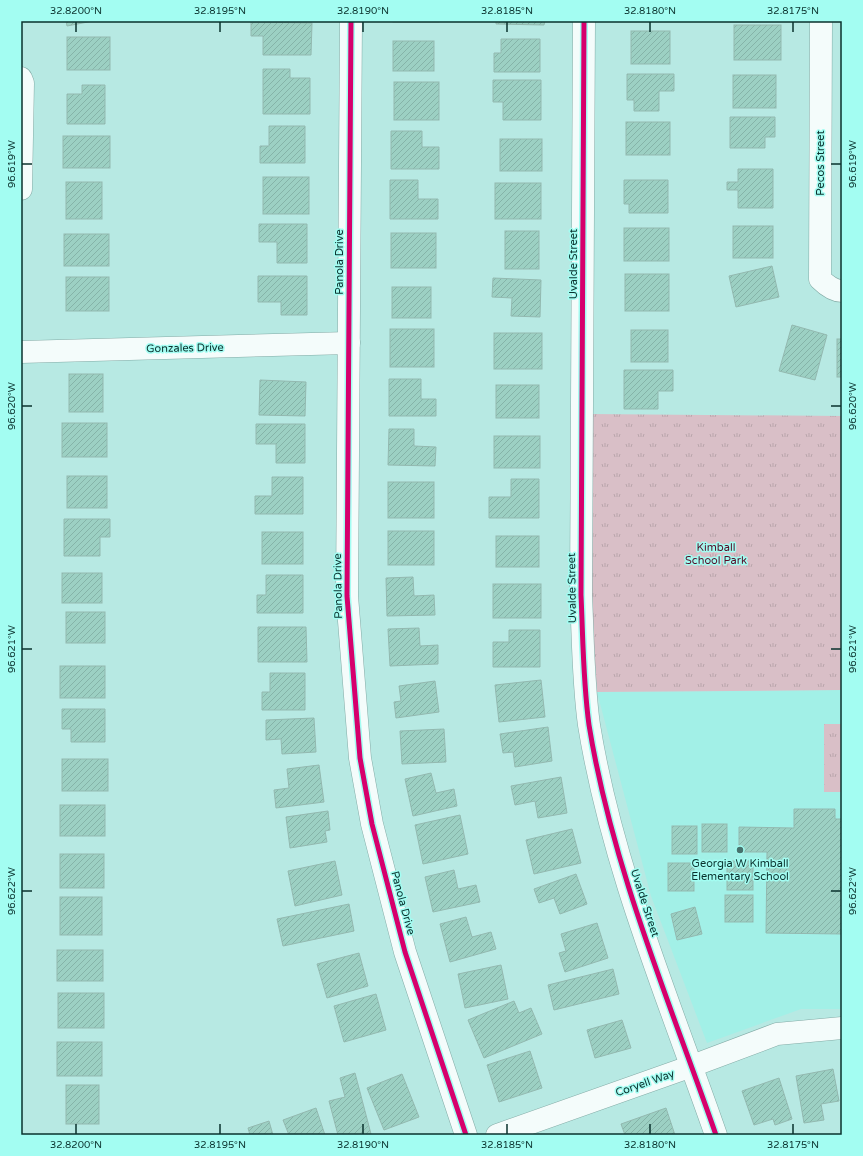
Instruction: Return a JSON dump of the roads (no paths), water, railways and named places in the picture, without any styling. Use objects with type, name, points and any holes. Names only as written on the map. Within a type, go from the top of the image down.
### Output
[{"type":"street","name":"Panola Drive","points":[[351,21],[347,596],[360,758],[372,824],[405,952],[466,1135]]},
{"type":"street","name":"Uvalde Street","points":[[584,21],[581,595],[584,674],[589,724],[602,786],[637,916],[716,1135]]},
{"type":"street","name":"Pecos Street","points":[[820,21],[820,279],[826,285],[838,291],[842,291]]},
{"type":"street","points":[[21,78],[23,83],[21,189]]},
{"type":"street","name":"Gonzales Drive","points":[[21,352],[349,343]]},
{"type":"street","name":"Coryell Way","points":[[497,1135],[692,1066],[777,1034],[842,1028]]},
{"type":"place","name":"Georgia W Kimball Elementary School","points":[[740,850]]},
{"type":"park label","name":"Kimball School Park","points":[[716,553]]}]
